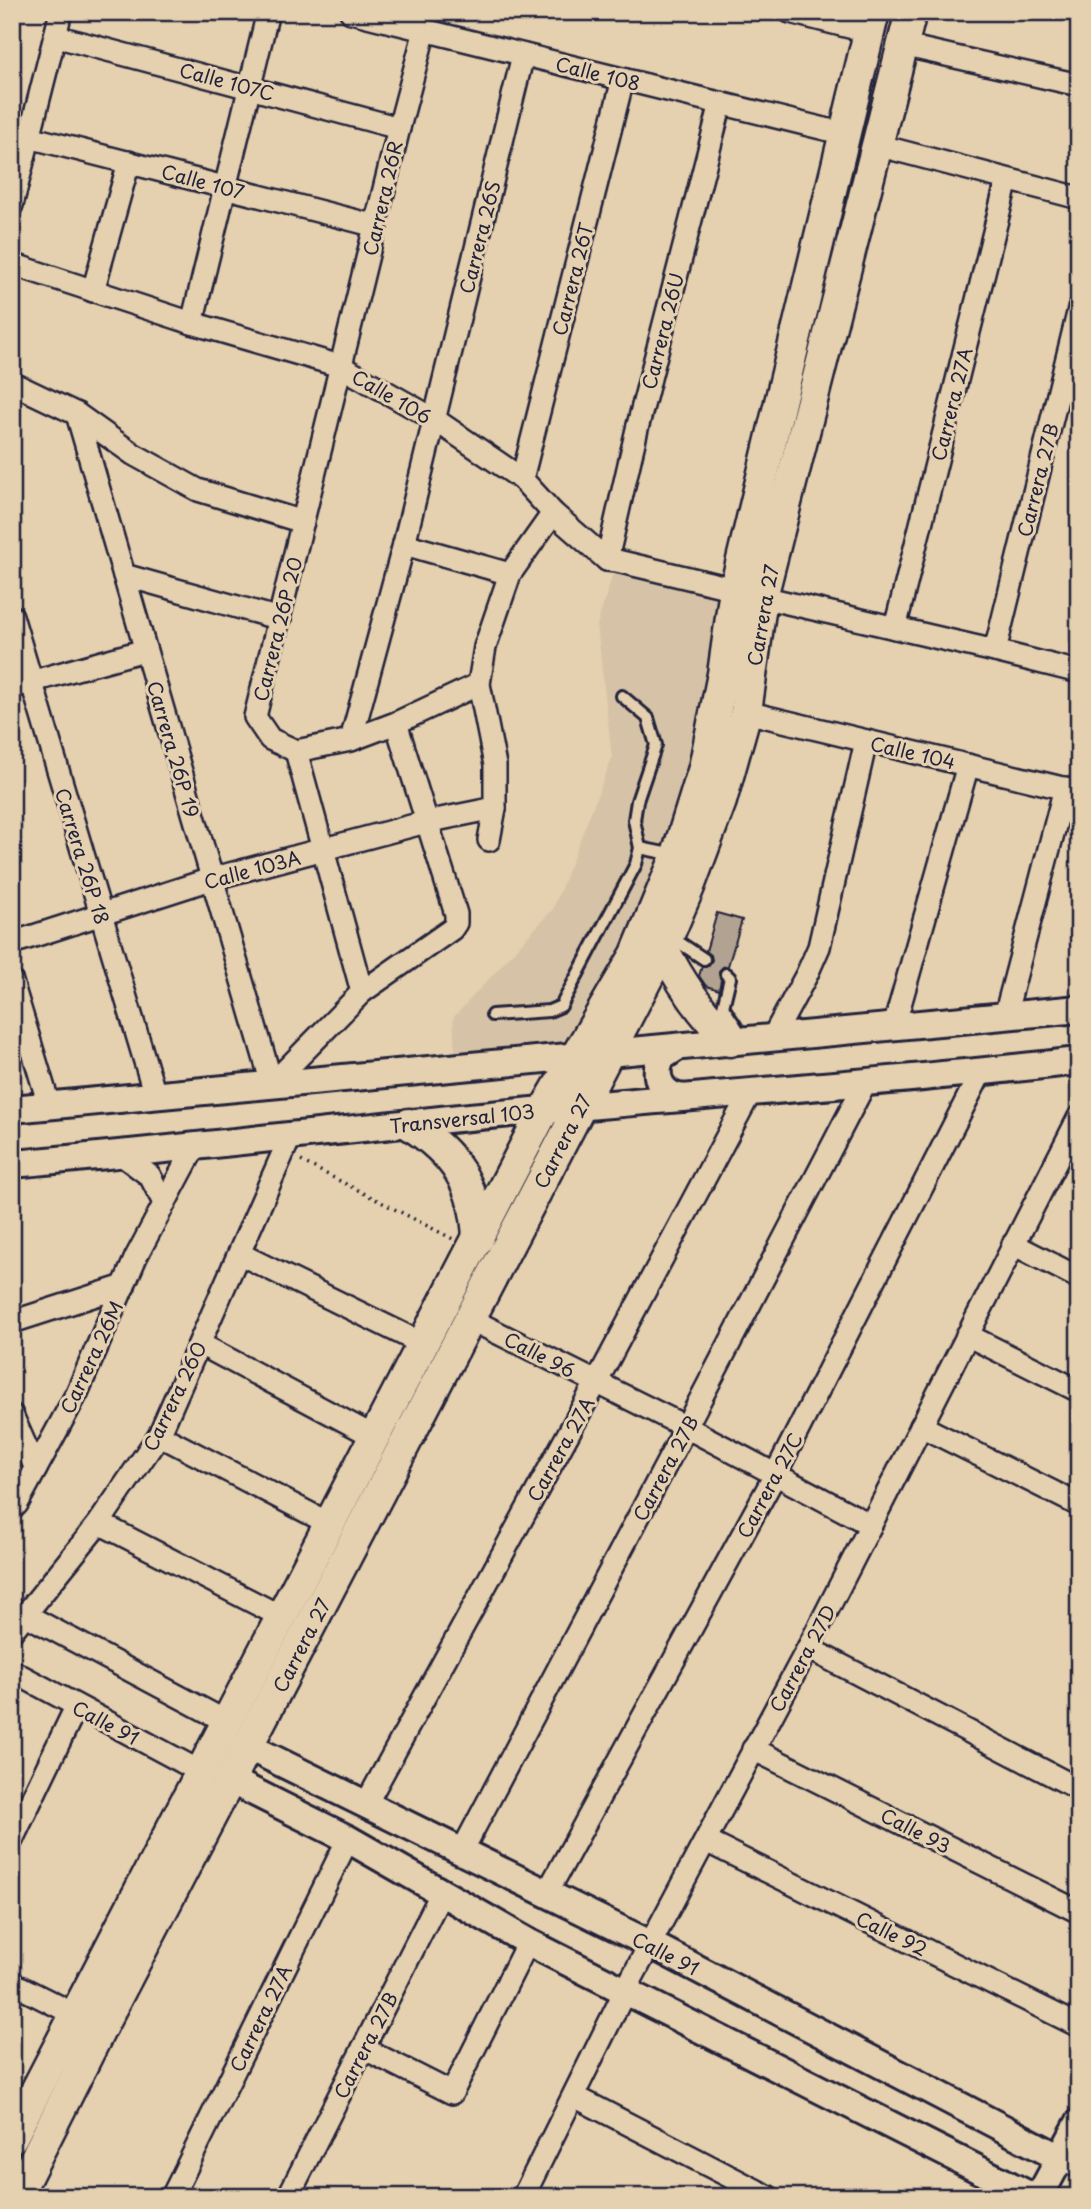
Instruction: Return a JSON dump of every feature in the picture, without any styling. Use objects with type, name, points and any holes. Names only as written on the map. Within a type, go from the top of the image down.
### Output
[{"type":"main road","name":"Carrera 27","points":[[17,2118],[76,2015],[545,1110],[636,954],[677,855],[704,768],[723,674],[877,145],[911,12]]},
{"type":"main road","name":"Carrera 27","points":[[16,2197],[105,2020],[261,1753],[470,1319],[666,942],[721,801],[746,712],[748,593],[845,134],[872,22]]},
{"type":"main road","points":[[666,942],[692,1000],[710,1022],[737,1040]]},
{"type":"main road","points":[[409,1124],[435,1141],[455,1163],[469,1190],[477,1219],[475,1244]]},
{"type":"street","points":[[12,205],[61,12]]},
{"type":"street","points":[[192,323],[268,12]]},
{"type":"street","name":"Calle 108","points":[[351,12],[379,16],[523,55],[845,134]]},
{"type":"street","points":[[790,12],[872,22]]},
{"type":"street","name":"Carrera 26R","points":[[340,366],[398,128],[425,30]]},
{"type":"street","name":"Calle 107C","points":[[55,36],[250,86],[398,128]]},
{"type":"street","points":[[902,45],[1079,85]]},
{"type":"street","name":"Carrera 26S","points":[[351,740],[404,544],[523,55]]},
{"type":"street","name":"Carrera 26T","points":[[522,480],[623,79]]},
{"type":"street","name":"Carrera 26U","points":[[607,561],[720,103]]},
{"type":"street","name":"Calle 107","points":[[29,137],[376,226]]},
{"type":"street","points":[[877,145],[1079,198]]},
{"type":"street","points":[[93,290],[129,162]]},
{"type":"street","name":"Carrera 27A","points":[[895,628],[1007,180]]},
{"type":"street","name":"Calle 106","points":[[12,264],[192,323],[340,366],[434,419],[522,480],[553,513],[607,561]]},
{"type":"street","name":"Carrera 27B","points":[[995,651],[1079,309]]},
{"type":"street","name":"Carrera 26P 20","points":[[296,751],[270,739],[255,717],[340,366]]},
{"type":"street","points":[[12,383],[77,414],[133,454],[198,490],[303,522]]},
{"type":"street","name":"Carrera 26P 19","points":[[77,414],[272,1084]]},
{"type":"street","points":[[489,840],[495,808],[495,765],[479,684],[485,647],[510,574],[553,513]]},
{"type":"street","points":[[404,544],[510,574]]},
{"type":"street","points":[[607,561],[617,561],[1079,672]]},
{"type":"street","points":[[124,575],[280,619]]},
{"type":"street","name":"Carrera 26P 18","points":[[12,616],[21,684],[101,914],[155,1095]]},
{"type":"street","points":[[21,684],[145,650]]},
{"type":"street","points":[[362,992],[296,751],[351,740],[396,723],[479,684]]},
{"type":"street","name":"Calle 104","points":[[746,712],[1072,790]]},
{"type":"street","points":[[272,1084],[362,992],[452,929],[456,923],[456,914],[396,723]]},
{"type":"street","points":[[773,1037],[807,974],[818,947],[866,741]]},
{"type":"street","points":[[894,1026],[968,765]]},
{"type":"street","points":[[1005,1016],[1072,790]]},
{"type":"street","name":"Calle 103A","points":[[12,943],[211,878],[426,822],[495,808]]},
{"type":"street","points":[[12,982],[49,1105]]},
{"type":"street","points":[[12,1109],[1079,1009]]},
{"type":"street","points":[[677,1047],[662,1057],[657,1074],[664,1089],[673,1096],[684,1098]]},
{"type":"street","name":"Transversal 103","points":[[12,1164],[194,1148],[287,1144],[409,1124],[981,1072],[1079,1060]]},
{"type":"street","name":"Carrera 27C","points":[[547,1893],[775,1475],[981,1072]]},
{"type":"street","name":"Carrera 27B","points":[[462,1851],[865,1083]]},
{"type":"street","name":"Carrera 27A","points":[[366,1804],[596,1383],[751,1091]]},
{"type":"street","name":"Carrera 27D","points":[[531,2194],[574,2096],[625,1991],[808,1648],[1013,1244],[1070,1157],[1079,1117]]},
{"type":"street","name":"Carrera 26O","points":[[19,1623],[99,1523],[159,1435],[287,1144]]},
{"type":"street","name":"Carrera 26M","points":[[12,1508],[76,1393],[124,1286],[194,1148]]},
{"type":"street","points":[[122,1155],[150,1176],[164,1203]]},
{"type":"street","points":[[1013,1244],[1079,1278]]},
{"type":"street","points":[[240,1254],[423,1344]]},
{"type":"street","points":[[12,1322],[124,1286]]},
{"type":"street","name":"Calle 96","points":[[470,1319],[686,1427],[871,1525]]},
{"type":"street","points":[[967,1335],[1079,1391]]},
{"type":"street","points":[[201,1344],[375,1437]]},
{"type":"street","points":[[12,1415],[36,1469]]},
{"type":"street","points":[[921,1426],[1079,1505]]},
{"type":"street","points":[[159,1435],[330,1524]]},
{"type":"street","points":[[99,1523],[282,1616]]},
{"type":"street","points":[[19,1623],[227,1722]]},
{"type":"street","points":[[808,1648],[1079,1789]]},
{"type":"street","name":"Calle 91","points":[[12,1671],[201,1772]]},
{"type":"street","points":[[12,1840],[76,1707]]},
{"type":"street","name":"Calle 93","points":[[753,1749],[1079,1912]]},
{"type":"street","name":"Calle 91","points":[[261,1753],[650,1944],[1070,2162]]},
{"type":"street","points":[[243,1787],[348,1839],[528,1942],[1033,2197]]},
{"type":"street","name":"Carrera 27A","points":[[172,2197],[348,1839]]},
{"type":"street","name":"Calle 92","points":[[706,1841],[1079,2026]]},
{"type":"street","name":"Carrera 27B","points":[[288,2197],[442,1892]]},
{"type":"street","points":[[363,2048],[452,2093],[528,1942]]},
{"type":"street","points":[[12,1983],[76,2015]]},
{"type":"street","points":[[574,2096],[769,2197]]},
{"type":"street","points":[[1040,2197],[1070,2162],[1079,2123]]},
{"type":"lane","points":[[492,1016],[549,1011],[561,1006],[636,864],[640,848],[634,820],[637,801],[656,745],[648,718],[622,696]]},
{"type":"lane","points":[[640,848],[677,855]]},
{"type":"lane","points":[[666,942],[704,959]]},
{"type":"lane","points":[[726,974],[730,978],[723,1007],[737,1040]]},
{"type":"path","points":[[287,1144],[475,1244]]},
{"type":"shaded area","points":[[617,561],[735,589],[704,768],[576,1055],[456,1066],[453,1018],[553,909],[612,758],[597,625]]},
{"type":"building","points":[[717,913],[742,920],[728,966],[719,971],[719,990],[706,986],[699,976],[702,966],[708,966],[712,960],[706,951]]}]
